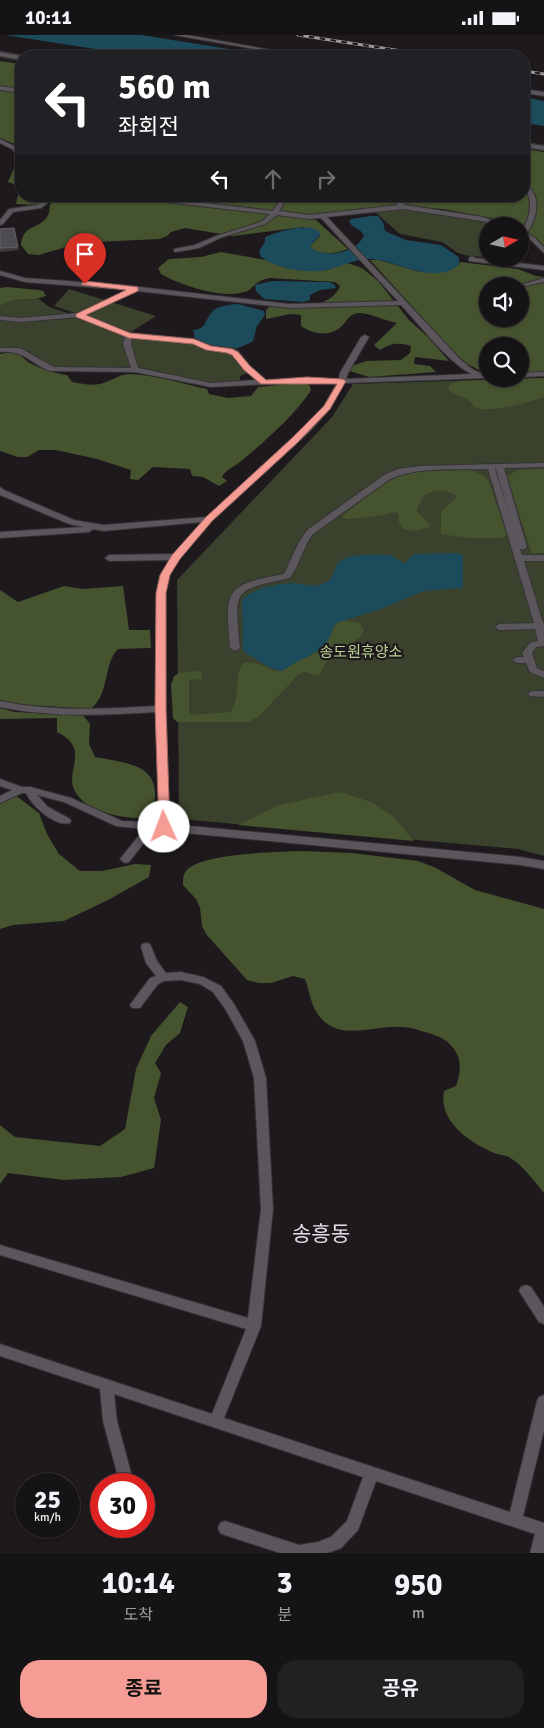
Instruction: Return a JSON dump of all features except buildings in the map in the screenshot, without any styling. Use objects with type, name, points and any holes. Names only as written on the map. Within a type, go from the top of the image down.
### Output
[{"type":"main road","points":[[0,54],[15,57]]},
{"type":"main road","points":[[530,146],[544,148]]},
{"type":"street","points":[[177,35],[266,50]]},
{"type":"street","points":[[0,88],[15,90]]},
{"type":"street","points":[[530,92],[544,94]]},
{"type":"street","points":[[0,141],[15,149]]},
{"type":"street","points":[[529,223],[533,204],[530,195]]},
{"type":"street","points":[[1,223],[11,210],[39,207],[46,202]]},
{"type":"street","points":[[183,202],[324,217],[403,207],[479,218]]},
{"type":"street","points":[[176,250],[197,247],[218,237],[263,223],[275,213],[281,202]]},
{"type":"street","points":[[398,202],[403,207]]},
{"type":"street","points":[[324,217],[456,360],[467,369],[479,373]]},
{"type":"street","points":[[529,237],[544,251]]},
{"type":"street","points":[[472,258],[544,267],[471,260],[472,258]]},
{"type":"street","points":[[0,273],[25,280],[135,289],[290,306],[402,303]]},
{"type":"street","points":[[529,283],[544,280]]},
{"type":"street","points":[[0,319],[21,320],[79,315],[135,289]]},
{"type":"street","points":[[79,315],[129,335],[194,341],[209,348],[229,350],[235,353],[247,368],[264,382]]},
{"type":"street","points":[[129,335],[127,344],[135,370]]},
{"type":"street","points":[[164,827],[161,593],[165,575],[176,557],[209,519],[306,430],[327,407],[365,337]]},
{"type":"street","points":[[0,350],[16,349],[22,351],[42,365],[53,369],[135,370],[212,385],[307,380],[342,381],[479,376]]},
{"type":"street","points":[[529,375],[544,374]]},
{"type":"street","points":[[235,648],[233,598],[238,591],[248,585],[287,576],[295,566],[302,542],[310,532],[387,477],[401,471],[420,468],[544,465]]},
{"type":"street","points":[[496,467],[542,626],[543,643],[529,647],[527,653],[533,670],[544,675]]},
{"type":"street","points":[[1,491],[72,522],[102,527]]},
{"type":"street","points":[[0,535],[209,519]]},
{"type":"street","points":[[109,558],[176,557]]},
{"type":"street","points":[[524,561],[544,558]]},
{"type":"street","points":[[524,561],[544,563]]},
{"type":"street","points":[[499,627],[542,626]]},
{"type":"street","points":[[518,661],[529,660]]},
{"type":"street","points":[[533,694],[544,694]]},
{"type":"street","points":[[0,704],[20,708],[89,712],[161,709]]},
{"type":"street","points":[[0,782],[66,800],[120,824],[520,861],[544,865]]},
{"type":"street","points":[[0,800],[26,790]]},
{"type":"street","points":[[26,790],[38,806],[66,821]]},
{"type":"street","points":[[125,859],[151,827]]},
{"type":"street","points":[[146,947],[152,963],[163,977]]},
{"type":"street","points":[[136,1005],[154,981],[163,977],[181,976],[203,981],[217,989],[230,1007],[256,1057],[262,1107],[267,1209],[254,1326],[215,1422]]},
{"type":"street","points":[[0,1249],[254,1326]]},
{"type":"street","points":[[526,1291],[544,1318]]},
{"type":"street","points":[[0,1350],[544,1530],[537,1553]]},
{"type":"street","points":[[106,1385],[110,1421],[124,1473]]},
{"type":"street","points":[[515,1520],[544,1401]]},
{"type":"street","points":[[225,1528],[300,1552],[336,1543],[353,1525],[372,1473]]},
{"type":"green space","points":[[0,61],[15,63],[15,144],[0,138]]},
{"type":"green space","points":[[530,150],[544,152],[544,248],[529,234],[529,217],[485,217],[443,209],[390,206],[313,215],[201,202],[530,202]]},
{"type":"green space","points":[[15,166],[15,184],[8,182]]},
{"type":"green space","points":[[16,202],[43,202],[40,205],[16,204]]},
{"type":"green space","points":[[53,202],[162,202],[316,220],[348,249],[329,253],[315,251],[311,248],[311,245],[320,236],[304,227],[233,236],[185,228],[171,232],[159,239],[96,242],[66,247],[39,255],[28,254],[21,245],[22,238],[28,230],[47,217],[50,205]]},
{"type":"green space","points":[[394,208],[479,220],[479,257],[458,253],[442,242],[400,234],[376,213]]},
{"type":"green space","points":[[221,252],[265,260],[305,271],[327,270],[347,263],[362,268],[378,281],[409,320],[428,337],[449,361],[415,357],[414,364],[430,366],[436,372],[369,377],[350,371],[352,366],[366,361],[401,360],[410,353],[411,346],[395,344],[380,350],[374,345],[397,323],[359,313],[349,317],[338,329],[324,333],[309,331],[301,326],[301,315],[290,314],[266,319],[266,310],[269,307],[309,305],[328,300],[340,286],[335,282],[270,278],[260,281],[244,292],[224,294],[201,290],[179,282],[161,274],[158,268],[169,259],[201,257]]},
{"type":"green space","points":[[370,260],[379,260],[420,272],[459,265],[460,262],[479,264],[479,267],[518,269],[544,277],[544,372],[529,373],[529,337],[479,337],[479,370],[466,363],[448,346]]},
{"type":"green space","points":[[0,288],[39,290],[43,291],[46,296],[36,299],[14,300],[0,306]]},
{"type":"green space","points":[[69,289],[156,316],[131,332],[54,306]]},
{"type":"green space","points":[[39,299],[49,307],[71,314],[22,318],[0,317],[0,306],[14,300]]},
{"type":"green space","points":[[76,318],[124,335],[124,344],[130,368],[61,368],[45,363],[19,349],[0,349],[0,320]]},
{"type":"green space","points":[[134,337],[198,343],[222,349],[238,359],[250,372],[240,376],[240,383],[210,383],[138,367],[130,342]]},
{"type":"green space","points":[[12,352],[40,368],[67,375],[72,382],[85,384],[102,384],[119,376],[138,374],[207,389],[209,394],[228,398],[251,396],[258,387],[305,382],[310,386],[311,390],[278,428],[226,472],[222,477],[227,481],[219,486],[203,477],[192,476],[190,469],[153,467],[138,480],[130,479],[131,470],[97,459],[56,450],[39,450],[27,457],[18,457],[0,451],[0,354]]},
{"type":"green space","name":"송도원휴양소","points":[[529,378],[544,378],[544,856],[518,849],[179,819],[177,580],[332,417],[353,384],[479,380],[479,387],[529,387]]},
{"type":"green space","points":[[544,378],[544,397],[501,408],[477,408],[468,400],[448,389],[450,384],[460,381],[479,380],[479,387],[529,387],[529,379]]},
{"type":"green space","points":[[544,469],[544,553],[532,553],[507,477],[517,470]]},
{"type":"green space","points":[[424,470],[469,470],[481,474],[488,480],[506,536],[501,538],[467,538],[441,534],[441,512],[457,497],[442,490],[426,495],[419,504],[417,511],[430,525],[429,528],[416,531],[403,529],[399,522],[399,515],[396,512],[372,517],[345,519],[342,516],[387,482],[407,473]]},
{"type":"green space","points":[[64,586],[83,589],[123,586],[129,630],[150,630],[151,648],[118,649],[110,662],[101,695],[91,709],[14,704],[0,700],[0,590],[18,602]]},
{"type":"green space","points":[[344,620],[360,623],[364,631],[361,636],[326,662],[319,676],[304,672],[298,675],[260,715],[249,722],[177,722],[173,718],[171,685],[174,676],[179,673],[201,671],[202,679],[189,680],[189,715],[231,712],[236,696],[239,673],[244,663],[256,663],[277,671],[282,670],[298,659],[330,629]]},
{"type":"green space","points":[[0,708],[15,712],[83,715],[90,724],[89,744],[95,757],[134,766],[151,777],[155,800],[151,817],[132,818],[110,814],[90,806],[76,793],[73,785],[72,777],[75,754],[73,746],[68,739],[57,732],[57,718],[0,719]]},
{"type":"green space","points":[[340,792],[371,802],[394,817],[414,841],[238,825],[279,805]]},
{"type":"green space","points":[[15,795],[39,813],[47,834],[59,854],[80,871],[102,871],[135,864],[151,865],[149,877],[108,900],[64,921],[13,925],[0,929],[0,804]]},
{"type":"green space","points":[[302,851],[352,853],[418,861],[434,867],[475,890],[544,909],[544,1193],[516,1162],[475,1143],[457,1129],[451,1121],[443,1102],[444,1091],[456,1086],[460,1065],[456,1052],[446,1041],[435,1035],[405,1027],[353,1031],[334,1028],[326,1023],[317,1013],[305,979],[293,976],[271,983],[247,980],[206,934],[202,926],[200,908],[196,899],[183,885],[184,876],[189,868],[211,859],[227,856]]},
{"type":"green space","points":[[180,1002],[188,1007],[180,1033],[166,1045],[155,1063],[161,1073],[154,1098],[161,1120],[154,1168],[121,1177],[64,1180],[8,1173],[0,1184],[0,1125],[15,1137],[100,1146],[125,1129],[136,1069],[151,1036]]},
{"type":"water","points":[[5,35],[141,35],[236,50],[101,50]]},
{"type":"water","points":[[530,98],[544,101],[544,126],[530,124]]},
{"type":"water","points":[[378,216],[383,222],[385,231],[406,240],[441,245],[459,257],[459,265],[440,273],[430,273],[389,262],[365,259],[327,270],[302,271],[276,265],[261,257],[259,251],[265,242],[265,237],[303,227],[317,230],[321,234],[311,245],[311,248],[325,253],[348,250],[355,246],[364,235],[349,221],[351,219]]},
{"type":"water","points":[[272,281],[329,282],[334,284],[336,288],[320,290],[310,295],[310,300],[302,302],[264,299],[256,291],[255,285]]},
{"type":"water","points":[[238,304],[264,311],[265,315],[257,326],[253,341],[238,348],[223,349],[209,345],[194,337],[194,332],[191,330],[202,327],[216,308]]},
{"type":"water","points":[[458,553],[463,556],[463,588],[423,591],[381,609],[336,623],[327,642],[322,647],[283,671],[270,668],[243,651],[242,600],[252,592],[265,587],[286,584],[296,583],[314,586],[322,584],[331,578],[340,561],[354,556],[389,555],[405,563],[414,554]]},
{"type":"railway","points":[[298,35],[395,50]]},
{"type":"railway","points":[[530,72],[544,74]]},
{"type":"district","name":"송흥동","points":[[321,1234]]},
{"type":"route","points":[[85,284],[135,289],[79,315],[129,335],[194,341],[209,348],[229,350],[235,353],[247,368],[264,382],[342,381],[327,407],[306,430],[209,519],[176,557],[165,575],[161,593],[164,827]]}]
